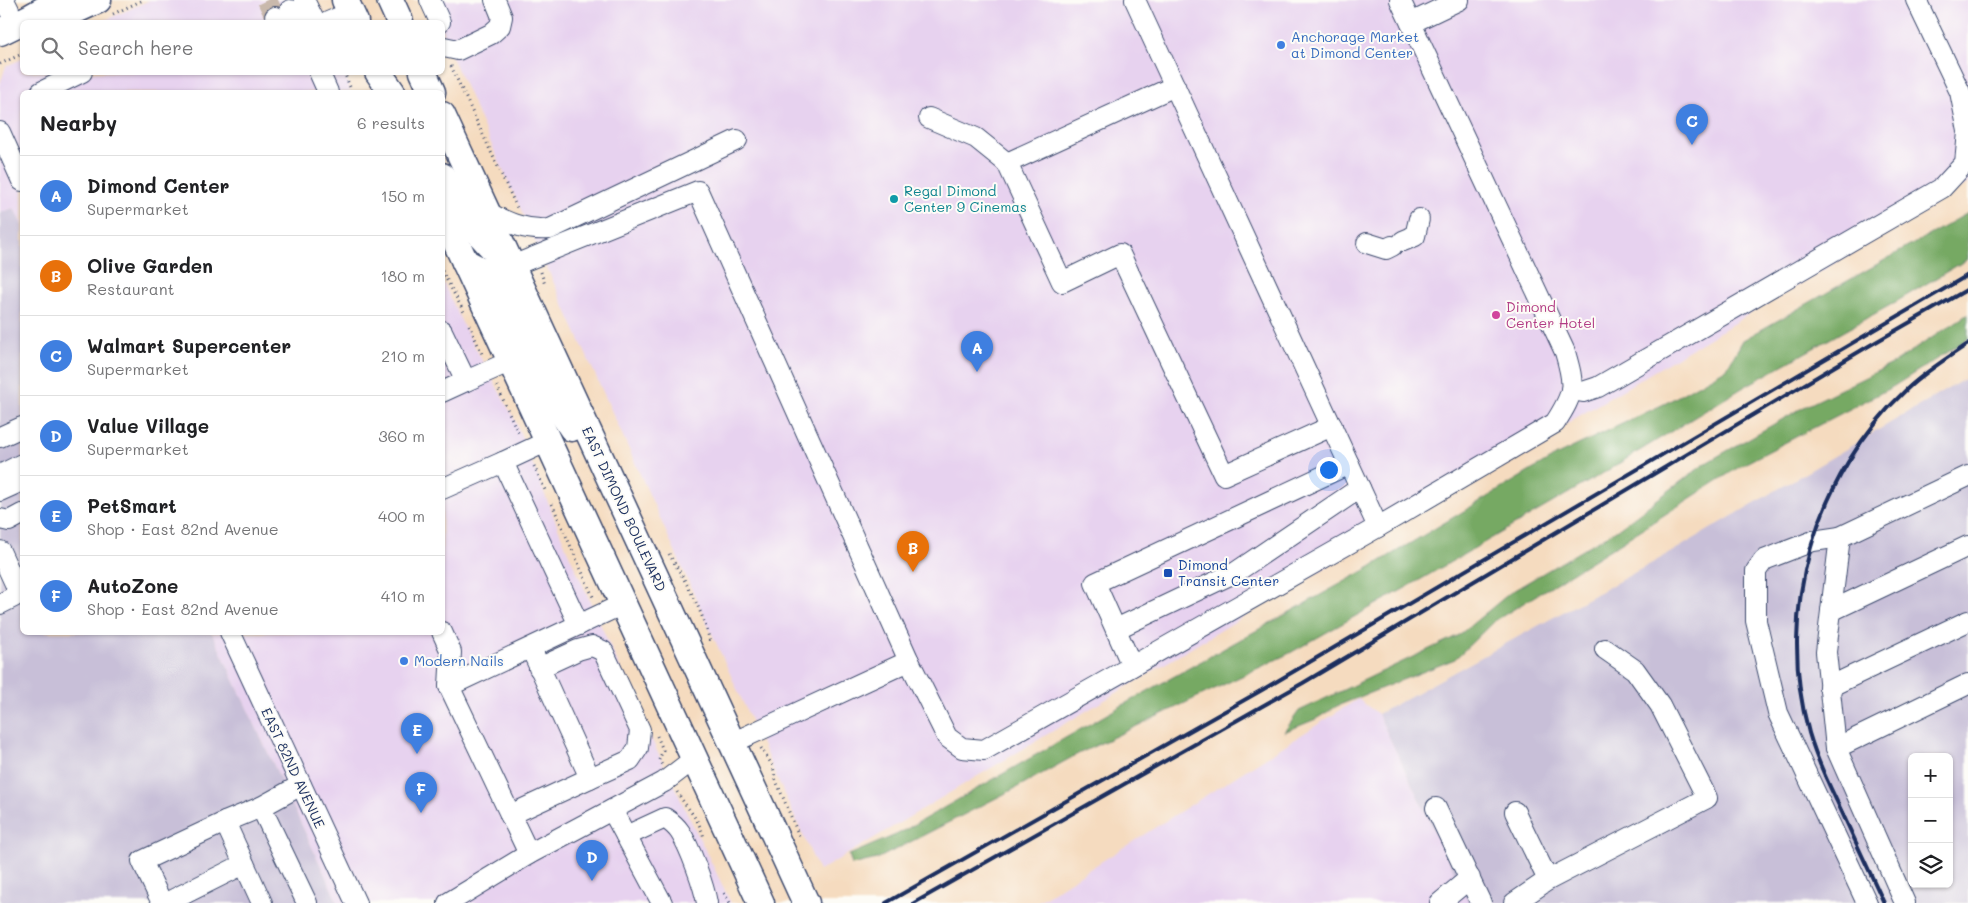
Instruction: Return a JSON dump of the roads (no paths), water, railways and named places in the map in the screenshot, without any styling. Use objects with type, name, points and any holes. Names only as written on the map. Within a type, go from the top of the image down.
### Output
[{"type":"main road","points":[[9,11],[61,0]]},
{"type":"main road","points":[[390,0],[399,20]]},
{"type":"main road","points":[[58,20],[104,8]]},
{"type":"main road","points":[[0,46],[20,36]]},
{"type":"main road","points":[[379,75],[386,90]]},
{"type":"main road","points":[[380,75],[391,90]]},
{"type":"main road","points":[[424,75],[431,90]]},
{"type":"main road","name":"EAST DIMOND BOULEVARD","points":[[445,121],[806,903]]},
{"type":"main road","points":[[445,181],[465,215],[487,243],[512,266]]},
{"type":"main road","points":[[445,226],[454,266],[612,609],[694,759],[761,903]]},
{"type":"main road","points":[[454,266],[494,277],[507,297],[549,393],[575,433],[606,471]]},
{"type":"main road","points":[[694,759],[732,743]]},
{"type":"street","points":[[430,0],[439,20]]},
{"type":"street","points":[[445,42],[458,50],[492,34],[500,26],[502,17],[496,0]]},
{"type":"street","points":[[1135,0],[1378,527]]},
{"type":"street","points":[[512,266],[698,191],[946,737],[962,748],[984,750],[1378,527],[1555,423],[1568,402],[1572,390],[1572,377],[1565,352],[1400,0]]},
{"type":"street","points":[[1411,23],[1459,0]]},
{"type":"street","points":[[1572,390],[1583,392],[1598,387],[1942,188],[1965,163],[1968,132],[1960,92],[1916,0]]},
{"type":"street","points":[[289,14],[308,20]]},
{"type":"street","points":[[45,90],[76,75]]},
{"type":"street","points":[[320,75],[327,90]]},
{"type":"street","points":[[1007,163],[1175,86]]},
{"type":"street","points":[[929,118],[976,138],[1007,163],[1062,282],[1120,254],[1224,475],[1332,426]]},
{"type":"street","points":[[0,132],[20,171]]},
{"type":"street","points":[[487,212],[510,224],[536,230],[550,229],[737,140]]},
{"type":"street","points":[[1367,243],[1386,249],[1398,244],[1415,236],[1419,219]]},
{"type":"street","points":[[445,337],[466,381]]},
{"type":"street","points":[[445,391],[500,366]]},
{"type":"street","points":[[0,437],[20,428]]},
{"type":"street","points":[[445,488],[537,446]]},
{"type":"street","points":[[503,462],[579,625]]},
{"type":"street","points":[[1132,666],[1095,583],[1349,464]]},
{"type":"street","points":[[0,475],[20,465]]},
{"type":"street","points":[[1867,903],[1778,713],[1756,621],[1756,571],[1764,560],[1812,541],[1840,537],[1968,476]]},
{"type":"street","points":[[0,491],[20,482]]},
{"type":"street","points":[[1116,629],[1236,572],[1360,488]]},
{"type":"street","points":[[0,519],[9,521],[20,515]]},
{"type":"street","points":[[1840,537],[1826,652],[1836,748],[1905,903]]},
{"type":"street","points":[[1831,610],[1968,546]]},
{"type":"street","points":[[0,551],[17,588],[14,598],[0,604]]},
{"type":"street","points":[[449,686],[612,609]]},
{"type":"street","points":[[1829,687],[1968,621]]},
{"type":"street","name":"EAST 82ND AVENUE","points":[[231,635],[356,903]]},
{"type":"street","points":[[443,635],[450,652],[449,686],[529,854]]},
{"type":"street","points":[[510,815],[630,760],[638,748],[640,730],[604,651],[592,646],[578,650],[539,668]]},
{"type":"street","points":[[530,648],[590,778]]},
{"type":"street","points":[[1514,903],[1548,880],[1707,798],[1660,705],[1635,670],[1605,649]]},
{"type":"street","points":[[732,743],[910,661]]},
{"type":"street","points":[[1836,748],[1968,684]]},
{"type":"street","points":[[448,903],[529,854],[670,778],[694,759]]},
{"type":"street","points":[[244,864],[164,903],[142,861],[261,807],[301,785]]},
{"type":"street","points":[[261,807],[308,903]]},
{"type":"street","points":[[1436,808],[1481,903]]},
{"type":"street","points":[[612,810],[662,903]]},
{"type":"street","points":[[1515,812],[1548,880]]},
{"type":"street","points":[[626,836],[665,818],[673,824],[680,831],[690,853],[707,903]]},
{"type":"street","points":[[225,822],[262,903]]},
{"type":"street","points":[[1440,903],[1470,878]]},
{"type":"tunnel","points":[[267,0],[275,17]]},
{"type":"railway","points":[[886,903],[1262,690],[1968,275]]},
{"type":"railway","points":[[914,903],[1303,683],[1867,347],[1968,289]]},
{"type":"railway","points":[[1884,903],[1824,772],[1809,733],[1800,687],[1797,640],[1801,594],[1811,548],[1827,504],[1848,462],[1875,424],[1907,389],[1968,344]]},
{"type":"place","name":"Anchorage Market at Dimond Center","points":[[1281,45]]},
{"type":"place","name":"Walmart Supercenter","points":[[1692,145]]},
{"type":"place","name":"Regal Dimond Center 9 Cinemas","points":[[894,199]]},
{"type":"place","name":"Dimond Center Hotel","points":[[1496,315]]},
{"type":"place","name":"Dimond Center","points":[[977,372]]},
{"type":"place","name":"Olive Garden","points":[[913,572]]},
{"type":"place","name":"Dimond Transit Center","points":[[1168,573]]},
{"type":"place","name":"Modern Nails","points":[[404,661]]},
{"type":"place","name":"PetSmart","points":[[417,754]]},
{"type":"place","name":"AutoZone","points":[[421,813]]},
{"type":"place","name":"Value Village","points":[[592,881]]}]
